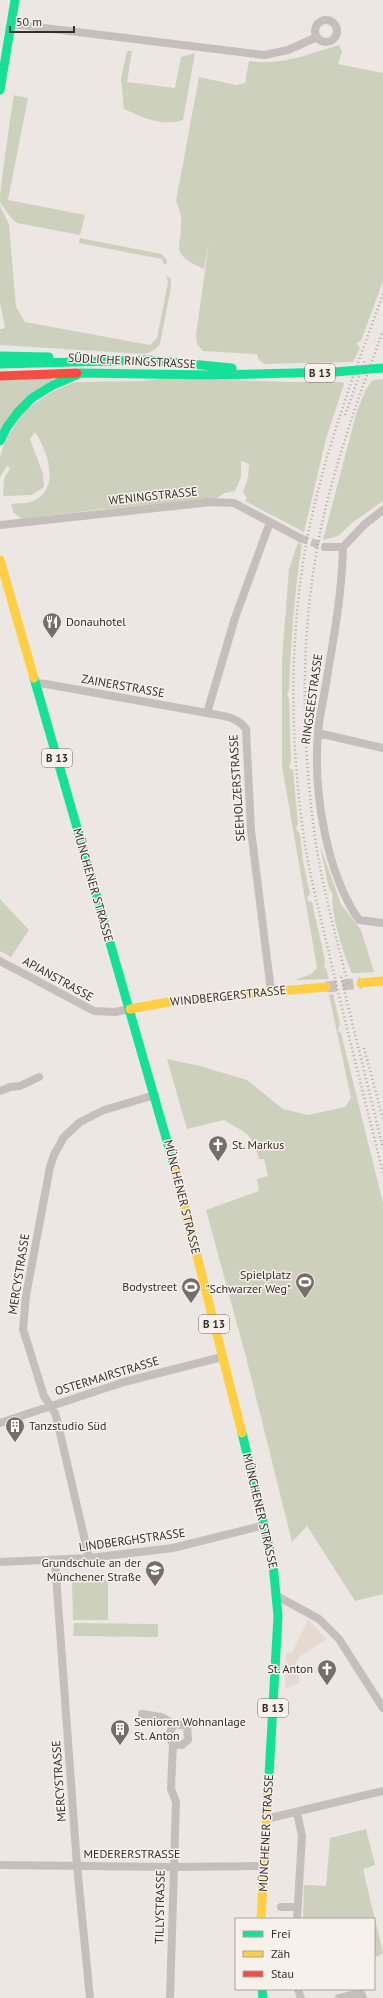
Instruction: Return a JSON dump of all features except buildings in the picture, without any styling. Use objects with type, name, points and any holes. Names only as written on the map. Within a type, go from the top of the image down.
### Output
[{"type":"main road","points":[[0,90],[15,0]]},
{"type":"main road","name":"SÜDLICHE RINGSTRASSE","points":[[0,356],[179,362],[224,366],[264,373]]},
{"type":"main road","name":"B 13","points":[[0,364],[55,363],[96,360]]},
{"type":"main road","name":"SÜDLICHE RINGSTRASSE","points":[[0,376],[81,373],[210,375],[335,372],[381,369]]},
{"type":"main road","name":"B 13","points":[[0,441],[7,427],[18,412],[32,398],[53,385],[81,373]]},
{"type":"main road","name":"MÜNCHENER STRASSE","points":[[0,560],[117,970],[156,1095],[265,1525],[273,1564],[278,1616],[261,1918]]},
{"type":"main road","points":[[361,983],[383,981]]},
{"type":"main road","name":"WINDBERGERSTRASSE","points":[[130,1009],[180,1000],[326,986]]},
{"type":"street","points":[[12,24],[264,55],[288,50],[317,37]]},
{"type":"street","name":"WENINGSTRASSE","points":[[0,525],[211,502],[234,504],[300,538]]},
{"type":"street","points":[[325,547],[343,547],[365,524],[383,510]]},
{"type":"street","points":[[207,713],[235,618],[270,522]]},
{"type":"street","name":"RINGSEESTRASSE","points":[[343,547],[341,590],[318,733],[319,785],[327,839],[335,872],[345,896],[359,920],[383,923]]},
{"type":"street","name":"ZAINERSTRASSE","points":[[35,683],[207,713]]},
{"type":"street","name":"SEEHOLZERSTRASSE","points":[[207,713],[235,719],[242,723],[246,730],[251,830],[271,992]]},
{"type":"street","points":[[318,733],[383,748]]},
{"type":"street","name":"APIANSTRASSE","points":[[0,961],[94,1011],[115,1012],[130,1009]]},
{"type":"street","points":[[0,1091],[10,1087],[20,1086],[38,1077]]},
{"type":"street","name":"MERCYSTRASSE","points":[[88,1558],[57,1420],[44,1396],[26,1340],[23,1319],[52,1161],[64,1138],[80,1122],[104,1110],[156,1095]]},
{"type":"street","name":"OSTERMAIRSTRASSE","points":[[0,1423],[124,1382],[222,1357]]},
{"type":"street","name":"LINDBERGHSTRASSE","points":[[0,1562],[55,1561],[173,1548],[265,1525]]},
{"type":"street","name":"MERCYSTRASSE","points":[[55,1561],[77,1866],[90,1998]]},
{"type":"street","points":[[277,1596],[319,1619],[339,1639],[383,1708]]},
{"type":"street","points":[[142,1714],[161,1717],[175,1724],[187,1726],[188,1740],[182,1745],[173,1744]]},
{"type":"street","name":"TILLYSTRASSE","points":[[170,1998],[176,1802],[171,1789],[173,1744],[170,1738],[170,1732],[175,1724]]},
{"type":"street","points":[[266,1819],[297,1813],[383,1791]]},
{"type":"street","points":[[297,1813],[302,1836],[297,1918]]},
{"type":"street","name":"MEDERERSTRASSE","points":[[0,1865],[174,1867],[264,1866]]},
{"type":"street","points":[[282,1907],[298,1907]]},
{"type":"street","points":[[339,1998],[361,1993],[363,1998]]},
{"type":"green space","points":[[339,45],[342,51],[338,64],[383,73],[383,281],[361,341],[356,343],[360,348],[353,362],[264,364],[259,360],[257,354],[203,351],[197,344],[196,335],[209,241],[204,269],[192,263],[181,254],[179,243],[181,217],[176,201],[199,77],[236,85],[245,83],[249,61],[284,61]]},
{"type":"green space","points":[[127,51],[132,51],[127,82],[175,88],[181,57],[195,53],[183,120],[175,122],[160,122],[124,109],[121,79]]},
{"type":"green space","points":[[14,95],[28,98],[8,200],[85,215],[80,235],[17,223],[0,202]]},
{"type":"green space","points":[[0,206],[9,224],[16,307],[25,322],[150,345],[157,338],[168,282],[166,275],[171,279],[171,287],[160,344],[153,350],[144,354],[0,345],[0,329],[5,327],[0,303]]},
{"type":"green space","points":[[80,238],[161,254],[167,260],[167,263],[164,265],[162,259],[79,243]]},
{"type":"green space","points":[[53,378],[0,431],[0,380]]},
{"type":"green space","points":[[162,378],[343,382],[344,384],[326,439],[304,532],[245,501],[247,498],[243,492],[248,478],[249,464],[241,461],[241,477],[235,491],[225,493],[213,500],[103,509],[22,519],[14,513],[11,504],[28,503],[40,497],[46,490],[49,480],[48,460],[35,432],[30,439],[43,474],[44,487],[32,495],[3,496],[4,479],[10,468],[7,466],[0,477],[0,457],[5,441],[24,411],[50,393],[75,382],[145,381]]},
{"type":"green space","points":[[383,379],[383,501],[352,523],[338,536],[323,540],[357,411],[366,389],[373,380]]},
{"type":"green space","points":[[298,542],[302,545],[293,618],[289,691],[287,694],[289,699],[291,760],[289,768],[293,770],[298,824],[296,828],[300,835],[303,861],[310,894],[307,897],[308,901],[312,902],[325,960],[324,967],[326,968],[329,979],[294,980],[311,974],[317,968],[282,766],[282,659],[289,569]]},
{"type":"green space","points":[[320,846],[341,904],[361,930],[374,972],[352,973],[349,966],[335,922],[332,902],[333,895],[329,888]]},
{"type":"green space","points":[[0,899],[29,930],[11,957],[0,951]]},
{"type":"green space","points":[[333,994],[340,1024],[338,1031],[341,1033],[383,1203],[383,1594],[355,1601],[307,1526],[292,1542],[247,1361],[206,1210],[259,1191],[257,1179],[268,1176],[264,1159],[259,1159],[254,1144],[243,1131],[224,1120],[187,1129],[167,1059],[200,1066],[247,1080],[283,1109],[308,1115],[345,1107],[351,1098],[329,995]]},
{"type":"green space","points":[[72,1580],[108,1580],[108,1620],[73,1620]]},
{"type":"green space","points":[[74,1623],[158,1624],[158,1637],[73,1636]]},
{"type":"green space","points":[[366,1829],[375,1865],[363,1869],[375,1918],[303,1918],[304,1885],[326,1886],[330,1838]]},
{"type":"green space","points":[[375,1919],[383,1953],[375,1957]]},
{"type":"shaded area","points":[[308,1620],[327,1639],[300,1656],[295,1664],[299,1672],[299,1683],[285,1689],[286,1654],[291,1654]]},
{"type":"tunnel","points":[[300,538],[325,547]]},
{"type":"tunnel","points":[[326,987],[361,983]]},
{"type":"railway","points":[[383,294],[329,449],[313,513],[300,581],[294,654],[293,691],[296,765],[306,853],[335,981],[383,1173]]},
{"type":"railway","points":[[348,984],[321,874],[310,796],[305,714],[307,632],[317,550],[325,510],[351,420],[383,331]]},
{"type":"railway","points":[[345,415],[365,360]]},
{"type":"railway","points":[[341,977],[383,1148]]},
{"type":"railway","points":[[364,1048],[383,1119]]},
{"type":"traffic: fast","points":[[0,90],[15,0]]},
{"type":"traffic: fast","points":[[0,356],[49,357]]},
{"type":"traffic: fast","points":[[0,364],[149,360],[232,368]]},
{"type":"traffic: fast","points":[[0,441],[7,427],[18,412],[32,398],[53,385],[81,373],[210,375],[335,372],[383,368]]},
{"type":"traffic: fast","points":[[34,678],[175,1169]]},
{"type":"traffic: fast","points":[[242,1433],[273,1564],[278,1616],[268,1794]]},
{"type":"traffic: fast","points":[[262,1990],[263,1998]]},
{"type":"traffic: slow","points":[[0,560],[34,678]]},
{"type":"traffic: slow","points":[[361,983],[383,981]]},
{"type":"traffic: slow","points":[[130,1009],[180,1000],[326,987]]},
{"type":"traffic: slow","points":[[175,1169],[242,1433]]},
{"type":"traffic: slow","points":[[261,1918],[268,1794]]},
{"type":"traffic: jam","points":[[0,376],[77,373]]},
{"type":"place","name":"Donauhotel","points":[[52,639]]},
{"type":"place","name":"St. Markus","points":[[218,1162]]},
{"type":"place","name":"Spielplatz \"Schwarzer Weg\"","points":[[305,1299]]},
{"type":"place","name":"Bodystreet","points":[[191,1304]]},
{"type":"place","name":"Tanzstudio Süd","points":[[15,1443]]},
{"type":"place","name":"Grundschule an der Münchener Straße","points":[[155,1587]]},
{"type":"place","name":"St. Anton","points":[[327,1686]]},
{"type":"place","name":"Senioren Wohnanlage St. Anton","points":[[120,1746]]}]
